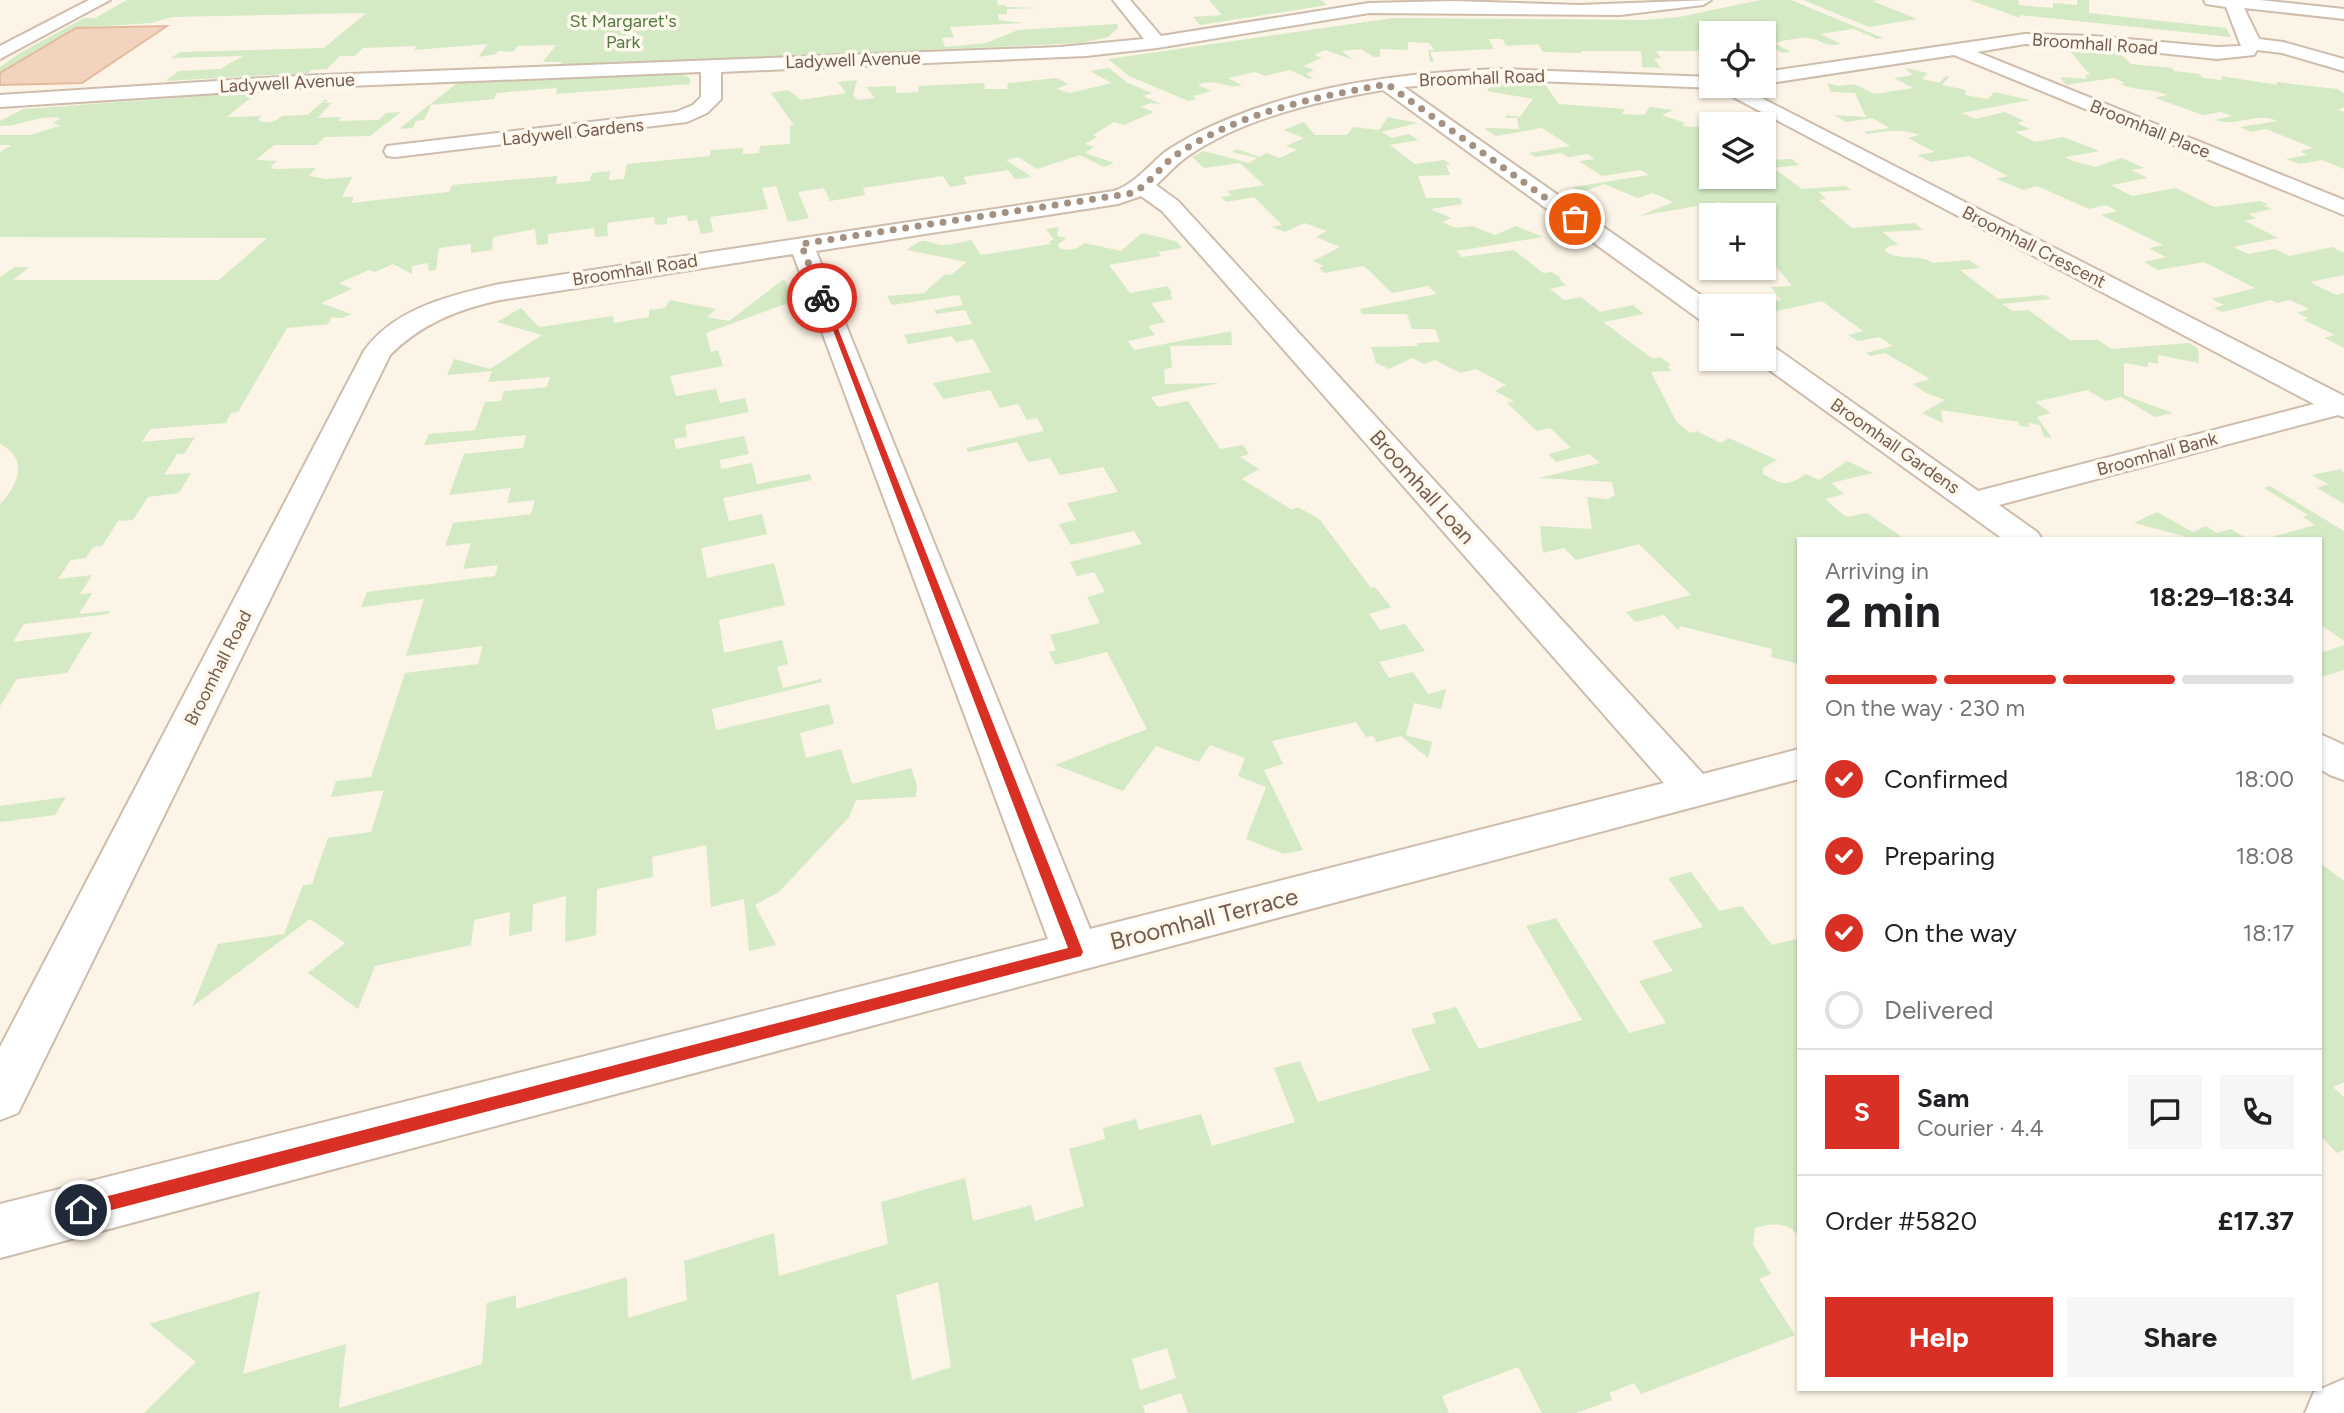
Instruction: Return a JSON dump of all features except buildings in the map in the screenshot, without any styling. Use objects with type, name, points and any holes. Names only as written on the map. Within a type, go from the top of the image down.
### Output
[{"type":"street","points":[[0,53],[102,0]]},
{"type":"street","points":[[1121,0],[1157,43]]},
{"type":"street","name":"Ladywell Avenue","points":[[0,101],[310,81],[1060,53],[1157,43],[1368,8],[1513,4],[1640,10],[1703,0]]},
{"type":"street","points":[[2212,0],[2344,14]]},
{"type":"street","points":[[2232,2],[2252,44],[2283,48],[2344,65]]},
{"type":"street","name":"Broomhall Road","points":[[1776,76],[2025,39],[2059,38],[2230,54],[2247,51],[2252,44]]},
{"type":"street","name":"Broomhall Place","points":[[1956,49],[2344,208]]},
{"type":"street","name":"Ladywell Gardens","points":[[395,152],[680,118],[700,109],[711,99],[712,66]]},
{"type":"street","name":"Broomhall Road","points":[[0,1097],[378,351],[419,318],[451,304],[484,295],[1118,197],[1143,187],[1180,151],[1236,125],[1312,99],[1387,84],[1497,75],[1699,83]]},
{"type":"street","points":[[1387,84],[1699,307]]},
{"type":"street","name":"Broomhall Crescent","points":[[1747,98],[2342,407]]},
{"type":"street","name":"Broomhall Loan","points":[[1143,187],[1170,206],[1696,792]]},
{"type":"street","points":[[801,244],[1076,952]]},
{"type":"street","name":"Broomhall Gardens","points":[[1776,362],[2022,537]]},
{"type":"street","name":"Broomhall Bank","points":[[1973,502],[2342,407]]},
{"type":"street","points":[[2322,749],[2344,765]]},
{"type":"street","name":"Broomhall Terrace","points":[[0,1231],[1797,765]]},
{"type":"street","points":[[2335,1413],[2344,1409]]},
{"type":"green space","name":"St Margaret's Park","points":[[127,0],[997,0],[998,5],[1006,7],[1039,8],[1007,9],[1007,14],[998,14],[999,20],[1024,23],[950,27],[954,37],[942,38],[945,47],[986,43],[1018,30],[1117,24],[1118,28],[1108,37],[1081,43],[929,50],[929,53],[560,65],[562,62],[543,62],[556,45],[518,46],[513,52],[499,51],[478,57],[488,44],[414,50],[417,46],[363,48],[355,56],[340,56],[327,69],[312,70],[308,73],[165,81],[179,71],[220,69],[243,56],[171,58],[180,52],[324,48],[366,13],[173,17],[151,23],[76,28],[0,79],[0,67],[20,53],[84,18],[95,18]]},
{"type":"green space","points":[[1209,0],[1321,0],[1327,5],[1200,25],[1193,17],[1222,15]]},
{"type":"green space","points":[[1760,0],[1791,0],[1883,38],[1877,39],[1854,29],[1820,34],[1841,44],[1830,45],[1804,38],[1776,43],[1776,21],[1699,21],[1699,51],[1656,51],[1661,58],[1654,59],[1661,68],[1642,67],[1641,51],[1543,52],[1538,44],[1507,46],[1502,39],[1489,39],[1494,49],[1430,52],[1434,62],[1430,62],[1428,50],[1434,50],[1429,43],[1408,42],[1408,50],[1380,49],[1380,57],[1374,57],[1361,49],[1342,51],[1353,60],[1325,50],[1314,55],[1322,58],[1303,66],[1314,70],[1306,74],[1313,78],[1309,79],[1290,70],[1265,76],[1255,72],[1228,78],[1242,85],[1211,82],[1198,85],[1211,91],[1193,96],[1197,99],[1188,101],[1129,76],[1108,59],[1393,18],[1644,20],[1679,17]]},
{"type":"green space","points":[[1803,0],[1878,0],[1872,1],[1917,19],[1869,27]]},
{"type":"green space","points":[[1970,0],[2018,0],[2019,5],[2053,8],[2053,3],[2077,5],[2077,0],[2089,0],[2089,13],[2226,28],[2231,37],[2020,15],[2020,18]]},
{"type":"green space","points":[[1776,44],[1791,52],[1783,53],[1776,50]]},
{"type":"green space","points":[[2048,44],[2114,48],[2131,64],[2172,68],[2174,71],[2200,74],[2202,78],[2222,80],[2221,76],[2277,85],[2276,82],[2338,89],[2344,94],[2344,107],[2338,110],[2344,112],[2344,169],[2322,160],[2299,164],[2286,159],[2307,155],[2300,151],[2313,148],[2266,129],[2251,132],[2240,127],[2277,121],[2269,118],[2231,122],[2215,120],[2232,116],[2221,112],[2203,115],[2155,98],[2167,95],[2120,84],[2125,83],[2114,78],[2066,85],[2060,77],[2087,79],[2085,75],[2090,75],[2070,51],[2052,50]]},
{"type":"green space","points":[[1109,68],[1126,82],[1152,93],[1143,96],[1161,104],[1150,103],[1141,107],[1154,112],[1124,125],[1114,122],[1093,135],[1097,137],[1085,144],[1094,147],[1085,153],[1114,163],[1104,167],[1080,155],[1037,169],[1018,157],[1006,160],[1032,177],[1015,179],[1008,170],[963,177],[967,184],[950,187],[943,176],[863,188],[865,195],[830,201],[824,188],[798,192],[809,218],[788,222],[776,186],[762,188],[768,209],[710,217],[713,232],[701,234],[697,220],[688,221],[687,215],[667,218],[667,224],[655,225],[654,217],[607,223],[608,236],[595,237],[594,228],[548,234],[548,244],[537,245],[535,229],[493,237],[492,250],[471,253],[471,244],[439,248],[436,270],[429,271],[428,263],[412,266],[412,274],[393,264],[375,272],[369,270],[339,283],[352,289],[321,303],[351,314],[342,318],[332,317],[328,324],[287,328],[238,412],[231,413],[226,423],[150,429],[142,442],[195,437],[184,454],[177,454],[164,475],[191,473],[179,493],[148,497],[133,520],[118,521],[102,546],[93,547],[86,558],[71,560],[58,579],[92,575],[80,594],[92,593],[79,614],[110,611],[108,614],[24,624],[13,642],[92,632],[67,673],[17,679],[0,706],[0,504],[16,481],[18,465],[9,450],[0,444],[0,277],[15,267],[29,267],[13,280],[219,280],[267,238],[0,237],[0,152],[12,145],[0,145],[0,135],[30,135],[60,126],[53,123],[61,118],[44,118],[0,126],[0,121],[23,109],[258,92],[227,117],[261,116],[258,120],[271,122],[282,116],[307,115],[325,100],[328,100],[325,103],[331,103],[318,118],[341,117],[338,121],[379,120],[386,113],[401,112],[370,136],[325,137],[317,145],[274,145],[256,160],[277,161],[271,166],[274,169],[316,168],[309,176],[326,179],[352,177],[342,197],[354,197],[351,203],[449,192],[452,185],[557,176],[556,184],[590,181],[592,173],[610,171],[609,180],[624,179],[627,164],[710,156],[711,150],[743,148],[743,154],[759,153],[760,146],[790,144],[790,126],[794,125],[771,93],[788,90],[801,100],[846,93],[838,82],[857,80],[853,95],[858,100],[875,98],[866,87],[896,86],[896,93],[918,92],[919,86],[984,83],[985,89],[1007,89],[1008,83],[1057,78],[1068,84],[1056,89],[1070,93],[1112,83],[1090,71]]},
{"type":"green space","points":[[1905,68],[1928,73],[1922,79],[1939,83],[1946,76],[1949,77],[1942,85],[1966,90],[1965,95],[1988,99],[1994,92],[2030,100],[1962,113],[1975,119],[2005,112],[2024,121],[2017,123],[2030,129],[2015,132],[2035,142],[2063,137],[2100,151],[2065,157],[2076,162],[2095,167],[2122,158],[2144,168],[2131,170],[2148,178],[2111,185],[2132,196],[2176,188],[2214,207],[2260,201],[2268,204],[2264,206],[2272,209],[2249,214],[2256,218],[2245,221],[2278,238],[2233,247],[2248,254],[2275,249],[2290,256],[2332,247],[2344,253],[2344,275],[2310,282],[2336,295],[2344,293],[2344,348],[2324,338],[2335,335],[2304,320],[2308,318],[2297,313],[2309,309],[2290,300],[2277,303],[2271,300],[2222,312],[2214,308],[2224,305],[2212,299],[2255,288],[2204,262],[2158,270],[2144,262],[2166,257],[2149,248],[2163,245],[2101,215],[2117,211],[2106,205],[2089,209],[2037,186],[2024,190],[1996,179],[2008,176],[1969,156],[1931,162],[1917,155],[1935,152],[1908,138],[1919,135],[1901,131],[1867,134],[1864,132],[1890,128],[1872,118],[1846,122],[1834,115],[1866,117],[1855,93],[1831,92],[1827,83],[1839,86],[1854,84],[1874,94],[1913,88],[1894,78],[1913,75]]},
{"type":"green space","points":[[678,73],[690,78],[690,84],[556,94],[557,88],[497,93],[494,99],[431,105],[424,120],[416,121],[413,128],[399,129],[457,83]]},
{"type":"green space","points":[[1544,83],[1559,104],[1625,109],[1622,114],[1644,115],[1650,107],[1673,110],[1662,115],[1685,123],[1682,125],[1699,126],[1699,189],[1776,189],[1776,170],[1802,189],[1845,186],[1851,190],[1819,192],[1826,199],[1819,200],[1852,228],[1914,223],[1923,230],[1883,232],[1898,245],[1884,250],[1890,254],[1921,258],[1933,263],[1969,260],[1980,268],[1960,270],[1998,299],[2045,295],[2051,299],[2002,304],[2013,311],[2028,310],[2070,340],[2098,340],[2111,349],[2189,343],[2198,348],[2199,363],[2158,355],[2158,364],[2148,362],[2148,367],[2124,363],[2124,395],[2173,413],[2155,417],[2121,397],[2106,401],[2087,390],[2035,402],[2051,413],[2037,417],[2052,438],[2044,437],[2040,425],[2028,423],[2029,427],[2020,426],[2019,422],[1941,410],[1943,423],[1922,413],[1945,400],[1926,393],[1913,384],[1930,379],[1885,353],[1871,356],[1866,353],[1893,346],[1879,337],[1858,341],[1848,335],[1863,331],[1822,301],[1776,311],[1776,301],[1781,300],[1771,287],[1792,286],[1776,267],[1776,203],[1699,203],[1699,206],[1639,216],[1673,202],[1653,193],[1638,198],[1604,184],[1582,192],[1573,187],[1649,175],[1641,170],[1602,176],[1579,161],[1594,159],[1588,154],[1568,157],[1561,153],[1535,157],[1529,153],[1570,146],[1542,128],[1496,136],[1484,128],[1519,129],[1517,118],[1505,118],[1507,115],[1520,117],[1533,99],[1487,91],[1492,84]]},
{"type":"green space","points":[[1388,117],[1418,123],[1381,132],[1392,138],[1409,134],[1418,140],[1390,145],[1415,164],[1444,160],[1450,164],[1446,165],[1450,175],[1418,176],[1426,198],[1460,198],[1462,204],[1430,209],[1451,218],[1442,222],[1456,228],[1472,226],[1495,235],[1516,226],[1543,237],[1456,251],[1462,257],[1514,250],[1543,273],[1552,272],[1561,278],[1559,279],[1566,285],[1550,289],[1564,300],[1581,297],[1600,312],[1633,305],[1644,314],[1603,322],[1653,359],[1660,357],[1671,365],[1668,366],[1671,371],[1651,372],[1676,421],[1690,433],[1697,431],[1721,443],[1729,438],[1777,460],[1763,468],[1763,474],[1784,483],[1806,474],[1819,480],[1847,461],[1873,473],[1831,483],[1844,494],[1825,499],[1846,517],[1867,513],[1902,537],[1797,537],[1797,664],[1771,657],[1772,649],[1680,626],[1678,630],[1664,615],[1635,622],[1626,612],[1691,595],[1639,544],[1576,560],[1564,548],[1543,553],[1540,526],[1592,529],[1587,497],[1608,499],[1615,495],[1612,482],[1539,478],[1600,463],[1589,454],[1556,462],[1548,454],[1571,448],[1550,428],[1537,431],[1507,403],[1514,401],[1495,391],[1506,385],[1476,369],[1460,373],[1435,360],[1424,364],[1412,358],[1389,369],[1376,363],[1371,347],[1417,346],[1417,343],[1440,342],[1435,329],[1412,329],[1407,314],[1362,314],[1360,309],[1437,294],[1428,286],[1392,293],[1364,266],[1324,273],[1319,268],[1324,266],[1313,261],[1340,247],[1316,237],[1327,231],[1304,223],[1285,232],[1272,227],[1282,225],[1254,197],[1226,202],[1221,197],[1231,196],[1227,191],[1264,185],[1240,163],[1204,168],[1192,157],[1204,151],[1249,163],[1257,158],[1232,152],[1237,149],[1259,157],[1267,153],[1279,158],[1297,150],[1286,146],[1304,138],[1284,130],[1304,122],[1315,135],[1347,135],[1353,127],[1379,130]]},
{"type":"green space","points":[[1792,159],[1799,165],[1776,168],[1776,160]]},
{"type":"green space","points":[[1059,227],[1057,236],[1067,238],[1058,244],[1059,248],[1063,249],[1073,249],[1085,243],[1121,251],[1142,233],[1176,241],[1182,248],[1158,252],[1161,256],[1109,265],[1130,293],[1167,286],[1172,293],[1170,294],[1173,299],[1151,303],[1165,322],[1148,326],[1155,335],[1128,341],[1134,350],[1231,331],[1232,345],[1170,346],[1172,368],[1164,369],[1165,384],[1220,383],[1151,397],[1158,407],[1188,401],[1220,449],[1243,445],[1249,454],[1240,457],[1259,469],[1242,479],[1292,510],[1298,507],[1320,520],[1371,588],[1375,587],[1391,607],[1369,614],[1380,630],[1405,624],[1425,651],[1379,662],[1389,678],[1413,672],[1428,694],[1446,689],[1441,709],[1414,703],[1406,735],[1432,742],[1428,758],[1401,736],[1377,742],[1373,736],[1366,737],[1356,722],[1272,741],[1283,764],[1264,770],[1303,850],[1284,854],[1246,839],[1266,787],[1238,776],[1245,758],[1210,745],[1199,762],[1156,746],[1123,791],[1055,765],[1147,729],[1107,652],[1055,665],[1049,652],[1056,650],[1050,635],[1100,623],[1087,597],[1105,592],[1094,572],[1077,576],[1070,562],[1142,544],[1134,531],[1071,545],[1059,524],[1076,520],[1067,503],[1118,492],[1103,467],[1060,475],[1050,458],[1028,462],[1017,442],[968,452],[966,448],[1044,431],[1037,418],[1027,420],[1018,404],[1000,408],[990,390],[943,399],[933,383],[991,372],[973,339],[956,342],[952,336],[908,344],[904,335],[972,324],[965,310],[936,314],[935,310],[963,305],[959,295],[892,305],[887,296],[924,293],[945,274],[951,275],[967,262],[907,250],[918,242],[946,245],[971,240],[981,255],[1051,244],[1049,241],[1054,240],[1046,229]]},
{"type":"green space","points":[[784,279],[796,300],[706,333],[711,352],[718,350],[723,366],[670,376],[676,396],[716,389],[720,403],[745,398],[749,412],[685,425],[687,437],[674,439],[676,449],[744,436],[749,454],[720,460],[721,469],[752,463],[757,484],[810,474],[812,480],[723,498],[729,521],[762,514],[767,534],[701,548],[707,578],[774,563],[785,605],[719,620],[724,653],[782,640],[788,664],[777,667],[783,688],[821,679],[822,682],[712,709],[716,730],[829,704],[834,724],[800,733],[806,758],[841,749],[852,784],[911,768],[917,785],[916,797],[856,800],[849,817],[779,892],[755,905],[776,945],[749,951],[744,899],[711,907],[706,845],[652,857],[653,877],[597,889],[596,935],[565,942],[566,896],[533,904],[532,931],[509,936],[510,912],[474,920],[471,945],[375,966],[358,1009],[308,973],[345,943],[310,919],[192,1007],[218,944],[284,934],[303,885],[312,884],[328,838],[371,832],[384,790],[331,797],[336,781],[371,777],[405,673],[478,664],[483,646],[406,656],[424,599],[361,607],[367,592],[495,576],[498,565],[463,569],[471,543],[445,546],[453,523],[531,514],[535,500],[507,503],[511,488],[449,495],[464,454],[523,448],[526,435],[424,445],[429,434],[475,430],[485,402],[501,401],[504,391],[547,387],[550,377],[488,382],[492,371],[447,375],[454,359],[490,369],[542,335],[497,322],[521,308],[539,327],[613,316],[614,323],[649,317],[649,310],[665,308],[670,300],[716,309],[707,317],[729,321]]},
{"type":"green space","points":[[2341,469],[2344,474],[2344,504],[2317,488],[2328,484],[2312,475]]},
{"type":"green space","points":[[2270,486],[2344,531],[2344,641],[2322,626],[2322,537],[2272,537],[2315,525],[2303,517],[2308,515],[2264,488]]},
{"type":"green space","points":[[2157,512],[2193,532],[2206,526],[2217,533],[2231,529],[2244,537],[2186,537],[2134,523]]},
{"type":"green space","points":[[2344,645],[2344,670],[2322,677],[2322,653]]},
{"type":"green space","points":[[66,797],[55,815],[0,822],[0,806]]},
{"type":"green space","points":[[2322,864],[2344,881],[2344,1082],[2333,1087],[2344,1097],[2344,1150],[2337,1153],[2322,1137]]},
{"type":"green space","points":[[1691,872],[1719,911],[1742,906],[1772,945],[1797,939],[1797,1234],[1784,1226],[1767,1225],[1755,1228],[1753,1245],[1771,1274],[1759,1279],[1795,1335],[1641,1394],[1634,1383],[1609,1393],[1612,1400],[1576,1413],[1542,1413],[1518,1367],[1442,1396],[1449,1413],[1188,1413],[1181,1393],[1143,1406],[1145,1413],[144,1413],[196,1362],[149,1324],[260,1291],[243,1374],[346,1344],[339,1408],[482,1364],[487,1303],[516,1295],[516,1309],[627,1277],[628,1318],[687,1300],[684,1261],[774,1233],[779,1276],[888,1244],[881,1202],[965,1178],[973,1221],[1031,1205],[1035,1221],[1084,1206],[1069,1149],[1105,1139],[1103,1128],[1136,1119],[1139,1130],[1201,1114],[1212,1146],[1295,1122],[1274,1068],[1300,1061],[1318,1102],[1430,1070],[1411,1029],[1436,1023],[1432,1013],[1456,1007],[1479,1049],[1582,1020],[1526,926],[1556,918],[1629,1033],[1666,1023],[1639,981],[1673,971],[1652,941],[1703,927],[1668,878]],"holes":[[[938,1282],[951,1367],[912,1380],[896,1295]],[[1167,1348],[1176,1378],[1140,1390],[1132,1359]]]},
{"type":"way so far","points":[[822,298],[801,244],[1133,193],[1143,187],[1180,151],[1196,142],[1278,109],[1333,94],[1387,84],[1575,219]]},
{"type":"route","points":[[81,1210],[1076,952],[822,298]]}]
